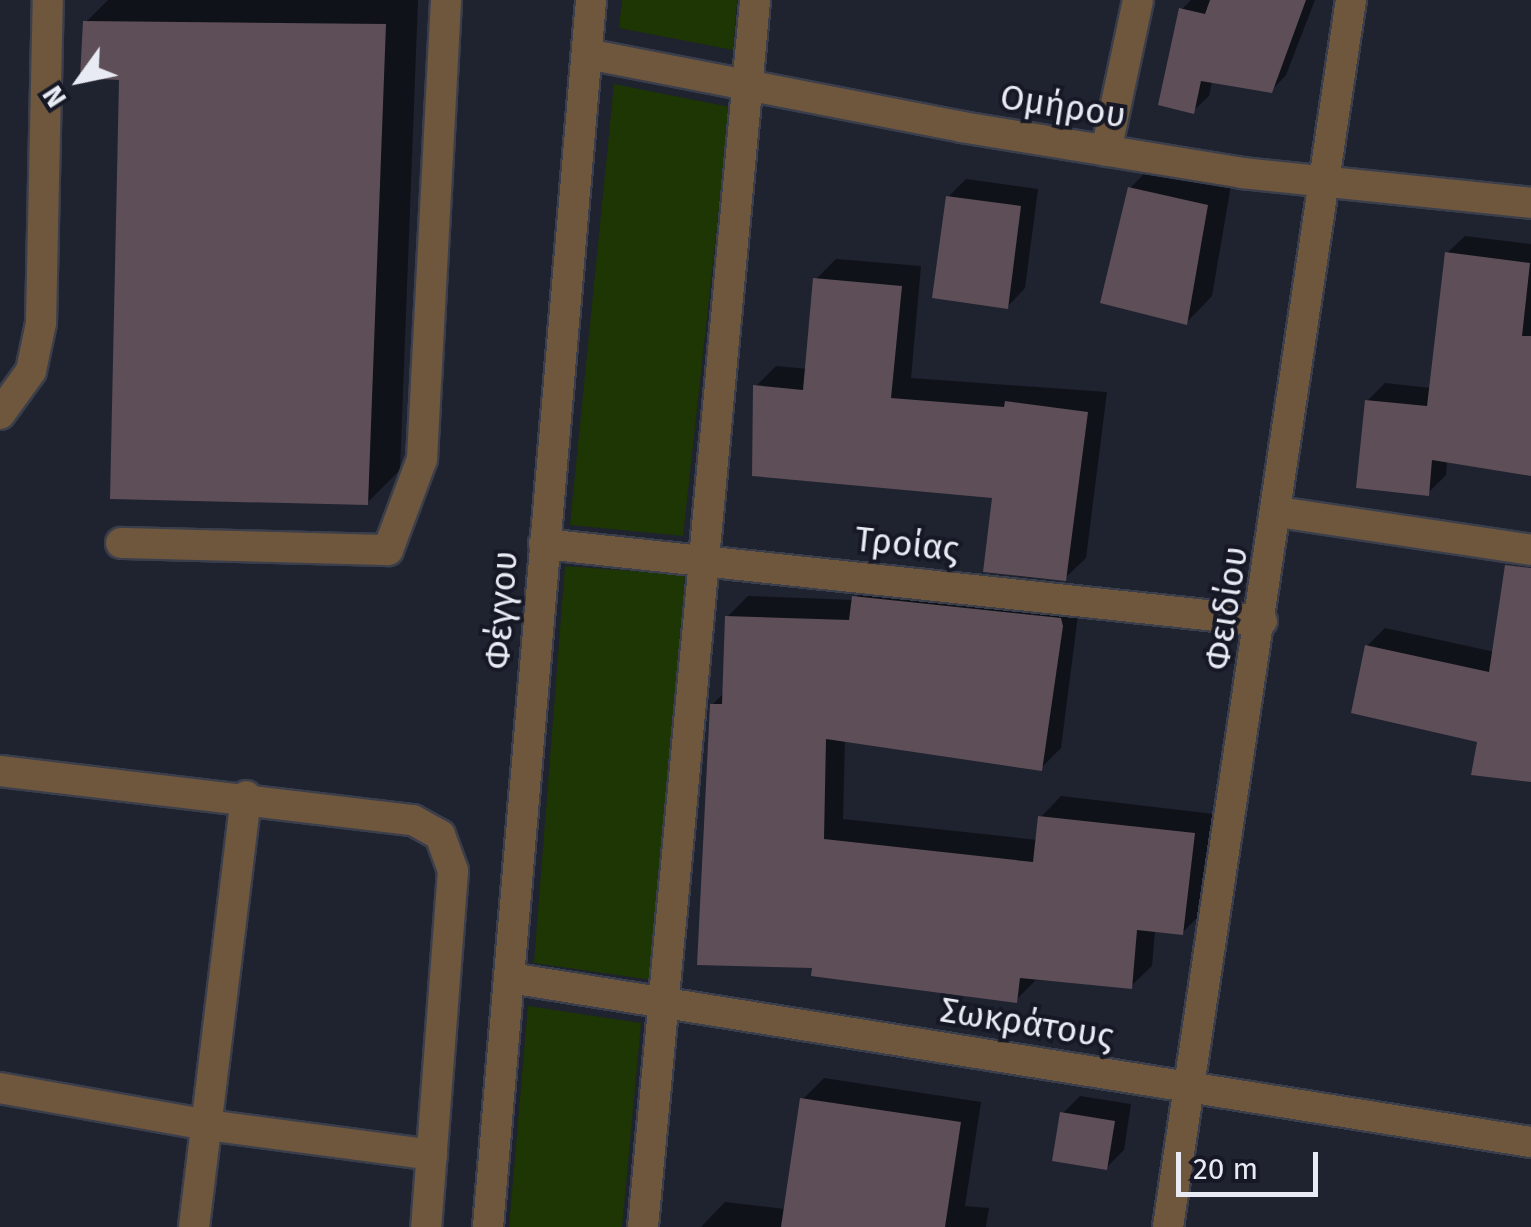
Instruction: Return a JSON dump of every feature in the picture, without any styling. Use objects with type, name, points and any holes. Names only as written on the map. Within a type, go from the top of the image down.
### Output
[{"type":"street","points":[[0,414],[31,371],[42,323],[48,0]]},
{"type":"street","points":[[121,544],[388,550],[422,459],[446,0]]},
{"type":"street","name":"Φέγγου","points":[[488,1227],[592,0]]},
{"type":"street","points":[[643,1227],[756,0]]},
{"type":"street","points":[[1106,150],[1138,0]]},
{"type":"street","name":"Φειδίου","points":[[1168,1227],[1262,621],[1351,0]]},
{"type":"street","name":"Ομήρου","points":[[587,54],[1242,173],[1531,203]]},
{"type":"street","points":[[1278,512],[1531,550]]},
{"type":"street","name":"Τροίας","points":[[544,544],[1262,621]]},
{"type":"street","points":[[0,771],[246,796],[412,820],[440,835],[449,851],[453,871],[426,1227]]},
{"type":"street","points":[[194,1227],[246,796]]},
{"type":"street","name":"Σωκράτους","points":[[510,978],[1531,1142]]},
{"type":"street","points":[[0,1088],[208,1125],[432,1155]]},
{"type":"green space","points":[[622,0],[737,0],[733,50],[619,28]]},
{"type":"green space","points":[[614,84],[730,107],[683,536],[570,525]]},
{"type":"green space","points":[[565,566],[685,575],[652,980],[534,963]]},
{"type":"green space","points":[[528,1006],[641,1023],[622,1227],[509,1227]]},
{"type":"building","points":[[1210,0],[1306,0],[1272,93],[1201,81],[1194,114],[1158,105],[1179,8],[1205,14]]},
{"type":"building","points":[[83,21],[386,24],[368,505],[110,499],[119,80],[80,78]]},
{"type":"building","points":[[1128,187],[1208,205],[1187,325],[1100,303]]},
{"type":"building","points":[[946,196],[1021,206],[1008,309],[932,298]]},
{"type":"building","points":[[1445,252],[1530,263],[1522,336],[1531,336],[1531,476],[1432,460],[1429,496],[1356,488],[1365,400],[1427,406]]},
{"type":"building","points":[[813,278],[902,286],[891,398],[1004,407],[1005,401],[1088,412],[1066,581],[983,572],[992,498],[752,476],[753,385],[803,390]]},
{"type":"building","points":[[1505,565],[1531,568],[1531,782],[1471,775],[1477,742],[1351,713],[1365,645],[1489,672]]},
{"type":"building","points":[[852,596],[1061,618],[1063,626],[1042,771],[826,739],[824,839],[1033,862],[1038,816],[1195,833],[1183,935],[1137,930],[1132,989],[1020,978],[1017,1003],[811,976],[812,968],[697,965],[710,704],[722,704],[725,616],[849,620]]},
{"type":"building","points":[[800,1098],[961,1122],[945,1227],[781,1227]]},
{"type":"building","points":[[1060,1112],[1115,1121],[1107,1170],[1052,1161]]}]
